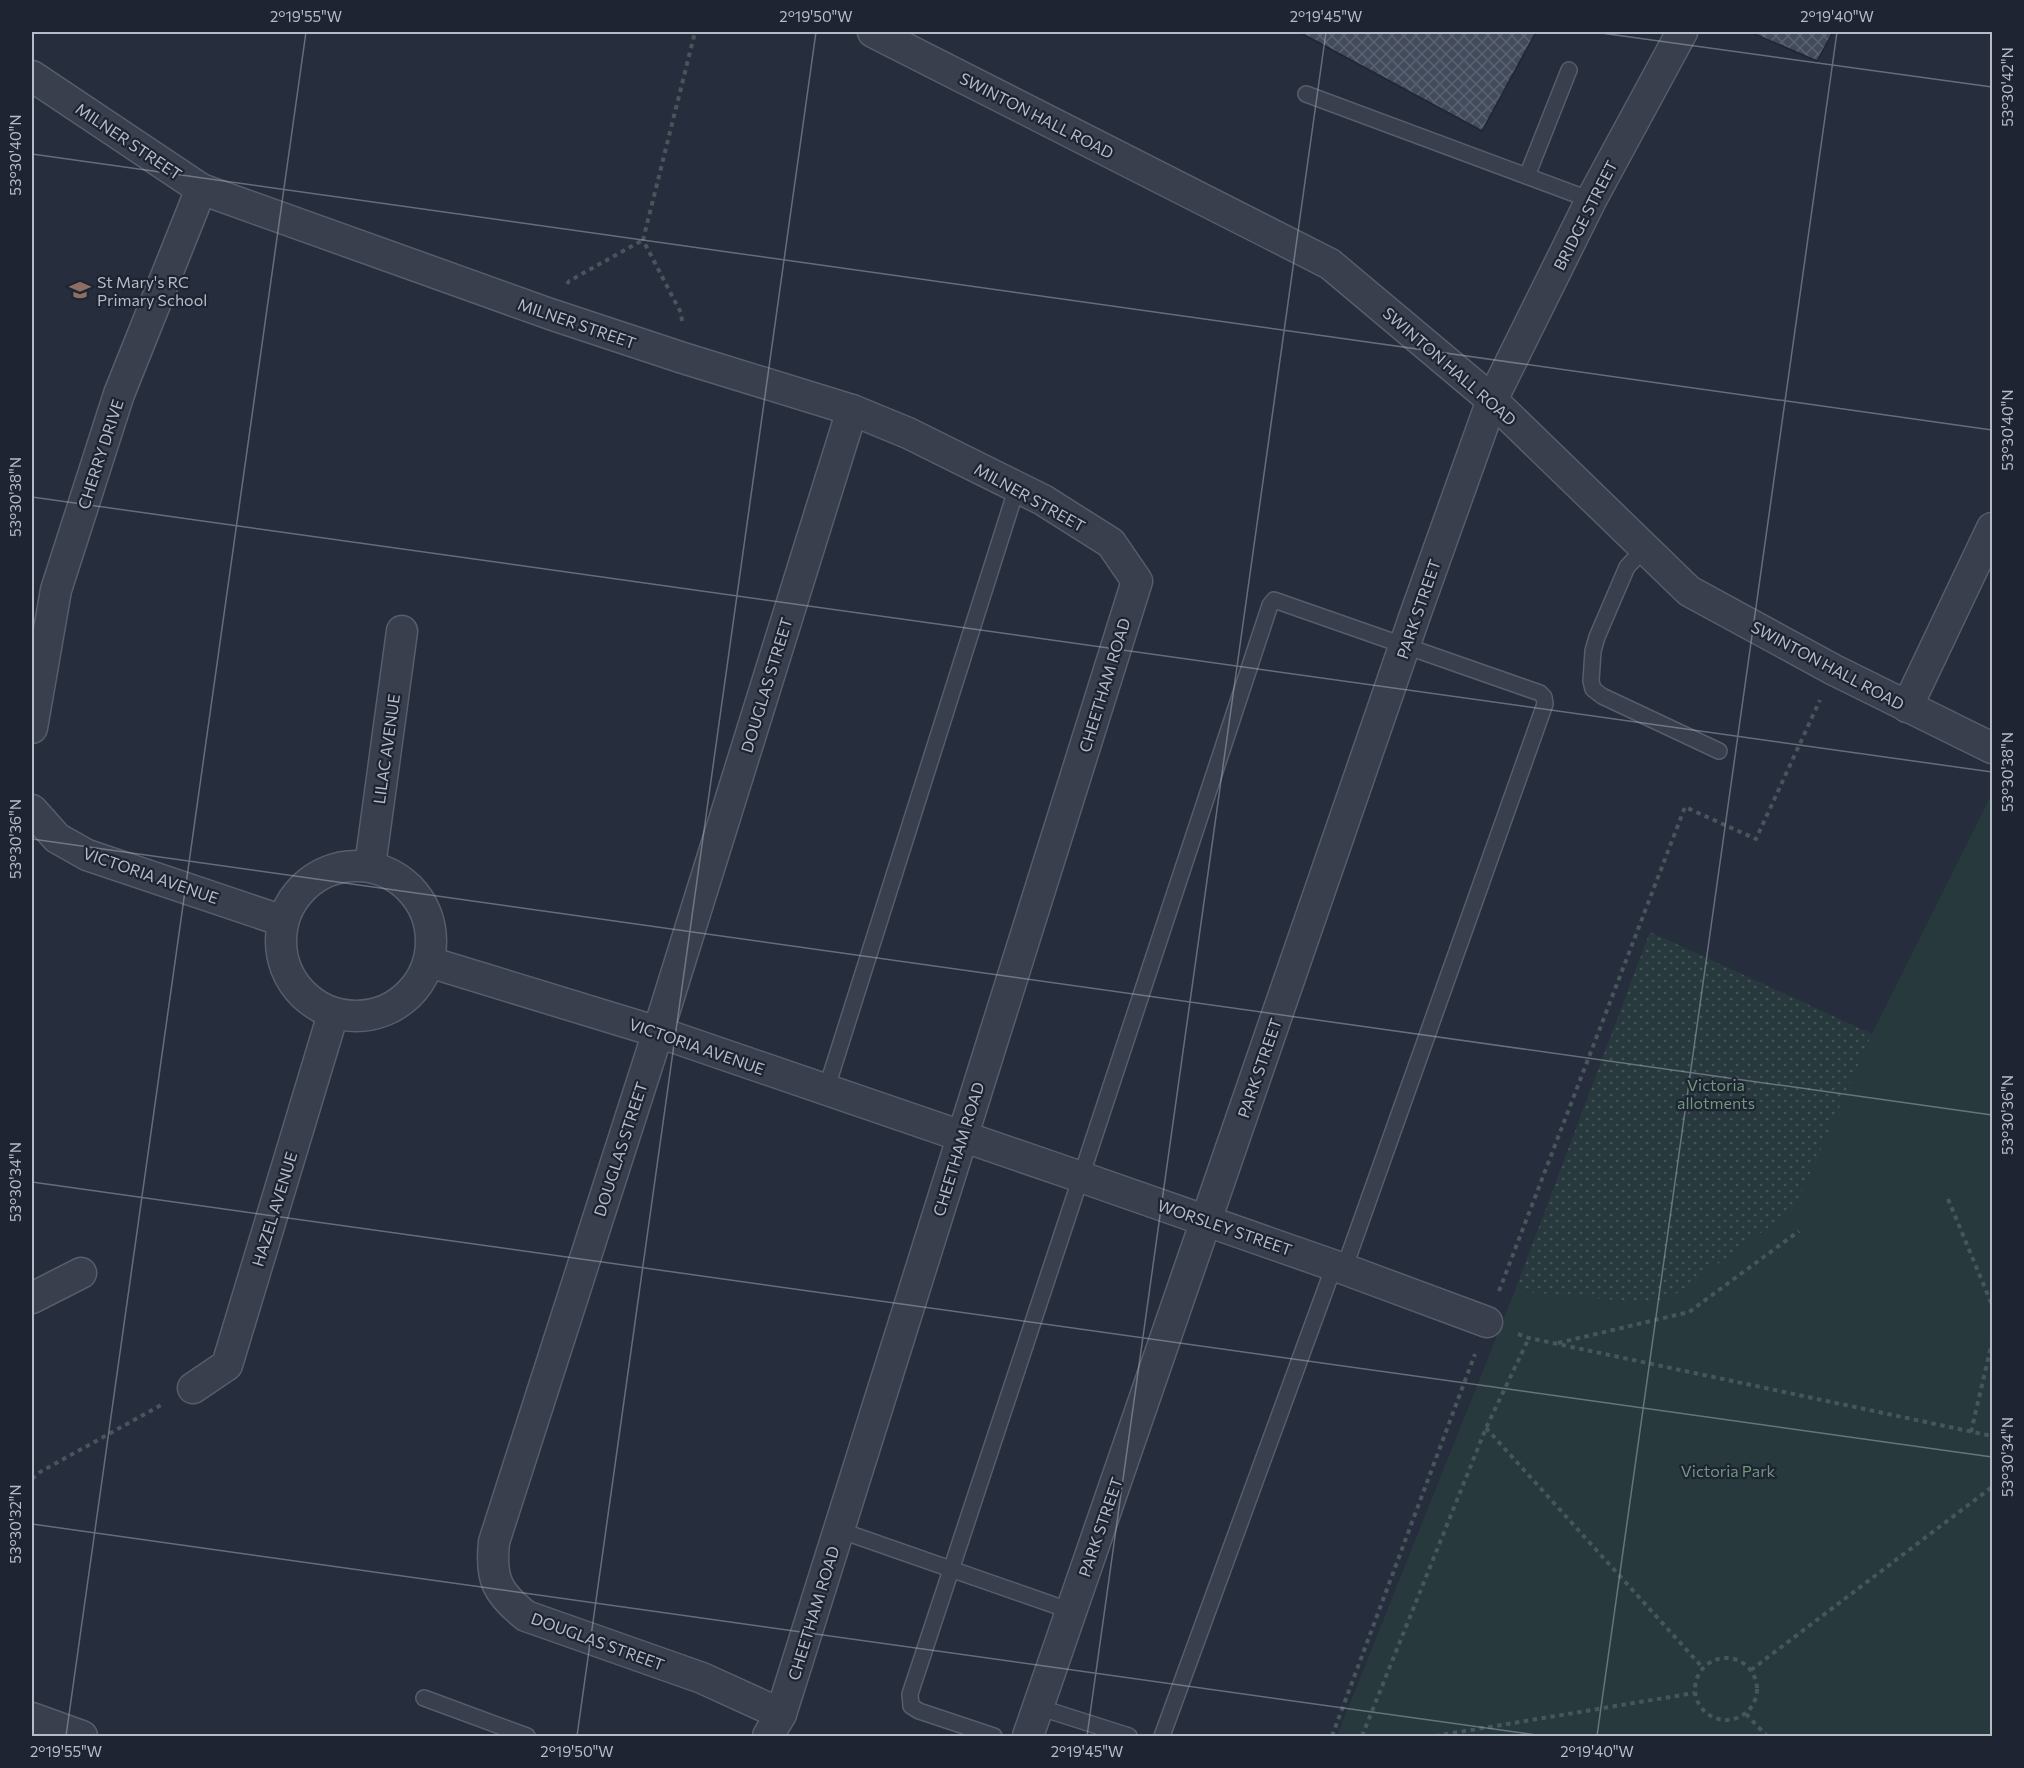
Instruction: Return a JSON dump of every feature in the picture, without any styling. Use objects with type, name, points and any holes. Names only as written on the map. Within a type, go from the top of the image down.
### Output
[{"type":"street","name":"SWINTON HALL ROAD","points":[[873,32],[913,41],[1330,264],[1492,400],[1689,591],[1834,670],[1992,748]]},
{"type":"street","name":"BRIDGE STREET","points":[[1492,400],[1591,200],[1682,32]]},
{"type":"street","name":"MILNER STREET","points":[[32,76],[201,189],[550,314],[852,410],[908,433],[1043,500],[1111,543],[1125,561]]},
{"type":"street","name":"CHERRY DRIVE","points":[[32,728],[56,590],[119,394],[201,189]]},
{"type":"street","name":"PARK STREET","points":[[1028,1737],[1405,645],[1492,400]]},
{"type":"street","name":"DOUGLAS STREET","points":[[775,1726],[702,1678],[526,1616],[508,1602],[497,1585],[491,1563],[494,1542],[658,1032],[852,410]]},
{"type":"street","points":[[1907,707],[1992,528]]},
{"type":"street","name":"CHEETHAM ROAD","points":[[775,1726],[839,1530],[1137,581],[1125,561]]},
{"type":"street","name":"LILAC AVENUE","points":[[370,867],[402,631]]},
{"type":"street","name":"VICTORIA AVENUE","points":[[32,810],[57,838],[87,855],[283,921]]},
{"type":"street","points":[[347,866],[370,867],[394,875],[413,891],[427,913],[432,938],[429,962],[419,984],[402,1002],[381,1013],[357,1017],[333,1014],[312,1003],[295,987],[284,967],[280,944],[283,921],[292,900],[307,883],[326,871],[347,866]]},
{"type":"street","name":"VICTORIA AVENUE","points":[[429,962],[658,1032],[962,1136]]},
{"type":"street","name":"HAZEL AVENUE","points":[[193,1388],[227,1365],[333,1014]]},
{"type":"street","name":"WORSLEY STREET","points":[[962,1136],[1339,1267],[1487,1322]]},
{"type":"street","points":[[32,1298],[81,1273]]},
{"type":"street","points":[[32,1718],[82,1737]]},
{"type":"lane","points":[[1527,176],[1569,70]]},
{"type":"lane","points":[[1306,94],[1591,200]]},
{"type":"lane","points":[[826,1090],[1017,487]]},
{"type":"lane","points":[[1644,549],[1627,567],[1597,637],[1593,659],[1593,689],[1602,696],[1719,751]]},
{"type":"lane","points":[[994,1737],[919,1711],[911,1706],[910,1694],[1270,605],[1274,600],[1540,693],[1544,697],[1545,704],[1339,1267],[1162,1737]]},
{"type":"lane","points":[[839,1530],[1071,1611]]},
{"type":"lane","points":[[424,1698],[527,1737]]},
{"type":"lane","points":[[1038,1707],[1129,1737]]},
{"type":"path","points":[[683,358],[681,313],[643,240],[695,32]]},
{"type":"path","points":[[550,314],[568,281],[643,240]]},
{"type":"path","points":[[1332,1737],[1487,1322],[1685,807],[1756,839],[1834,670]]},
{"type":"path","points":[[1948,1198],[1992,1305]]},
{"type":"path","points":[[1555,1344],[1689,1312],[1799,1231]]},
{"type":"path","points":[[1487,1322],[1528,1338],[1992,1436]]},
{"type":"path","points":[[1362,1737],[1486,1428],[1528,1338]]},
{"type":"path","points":[[1971,1432],[1992,1342]]},
{"type":"path","points":[[32,1479],[40,1472],[193,1388]]},
{"type":"path","points":[[1486,1428],[1703,1668]]},
{"type":"path","points":[[1751,1670],[1992,1488]]},
{"type":"path","points":[[1718,1658],[1731,1658],[1742,1662],[1751,1670],[1758,1693],[1754,1704],[1746,1714],[1735,1720],[1723,1720],[1710,1717],[1701,1709],[1694,1693],[1694,1684],[1699,1672],[1707,1663],[1718,1658]]},
{"type":"path","points":[[1436,1737],[1694,1693]]},
{"type":"path","points":[[1746,1714],[1767,1737]]},
{"type":"green space","name":"Victoria Park","points":[[1992,793],[1992,1736],[1337,1736],[1515,1291],[1650,932],[1872,1034]]},
{"type":"green space","name":"Victoria allotments","points":[[1650,932],[1872,1034],[1794,1209],[1662,1304],[1515,1291]]},
{"type":"building","points":[[1299,32],[1536,32],[1482,131]]},
{"type":"building","points":[[1750,32],[1833,32],[1817,61]]},
{"type":"place","name":"St Mary's RC Primary School","points":[[80,290]]}]
